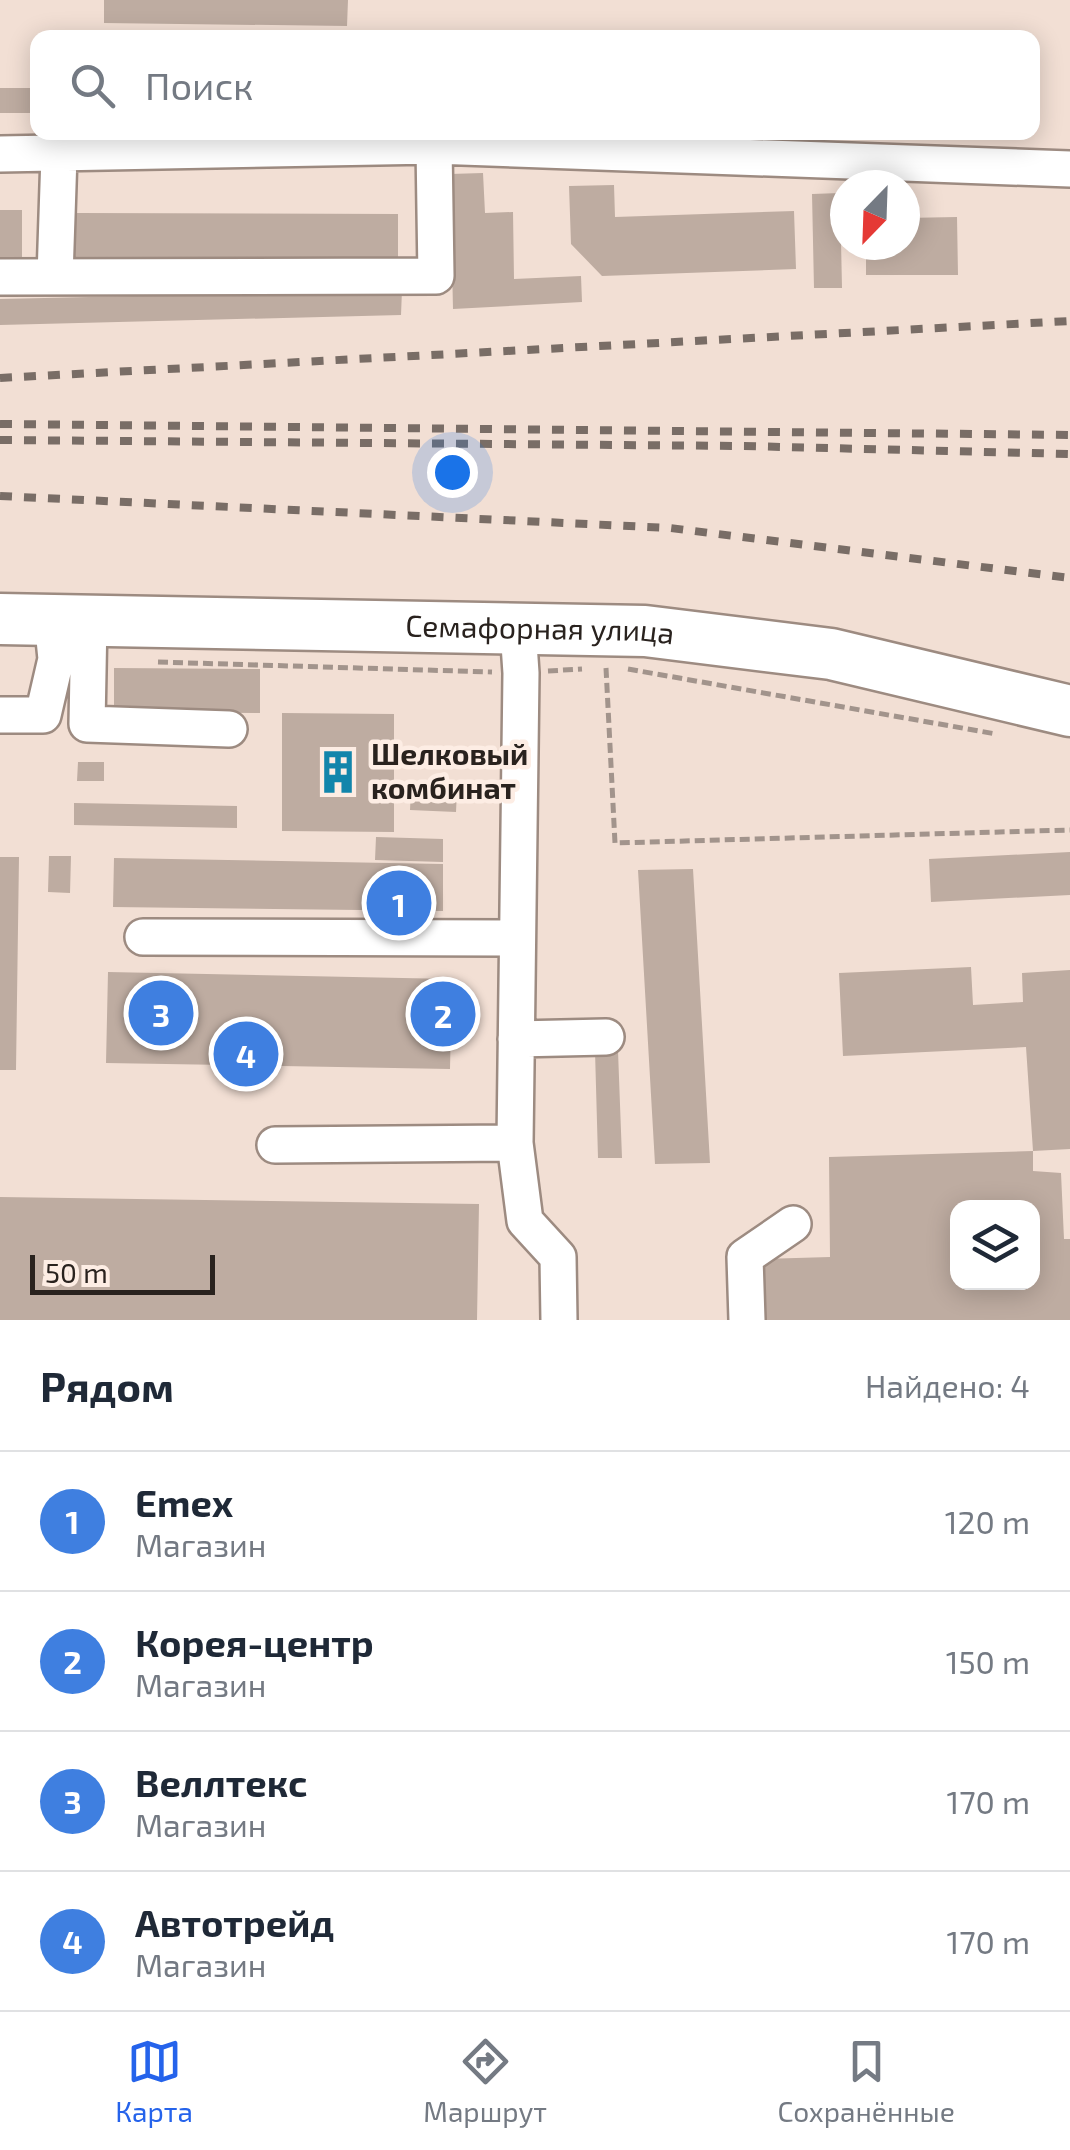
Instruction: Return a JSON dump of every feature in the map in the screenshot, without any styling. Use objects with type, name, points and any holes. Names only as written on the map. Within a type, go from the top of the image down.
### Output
[{"type":"highway","name":"Семафорная улица","points":[[0,619],[71,619],[520,651],[732,638],[831,654],[1070,711]]},
{"type":"lane","points":[[0,277],[436,276],[434,146]]},
{"type":"lane","points":[[0,154],[434,146],[1070,169]]},
{"type":"lane","points":[[55,277],[59,155]]},
{"type":"lane","points":[[0,715],[43,715],[56,659],[71,619]]},
{"type":"lane","points":[[71,619],[87,724],[229,729]]},
{"type":"lane","points":[[520,651],[515,1143],[525,1221],[558,1257],[559,1320]]},
{"type":"lane","points":[[143,938],[516,938]]},
{"type":"lane","points":[[516,1039],[606,1036]]},
{"type":"lane","points":[[275,1145],[515,1143]]},
{"type":"lane","points":[[747,1320],[745,1257],[793,1224]]},
{"type":"path","points":[[146,661],[520,651],[1011,736]]},
{"type":"path","points":[[606,668],[615,842],[1070,830]]},
{"type":"building","points":[[104,0],[348,0],[347,26],[104,23]]},
{"type":"building","points":[[0,88],[30,88],[30,113],[0,113]]},
{"type":"building","points":[[483,173],[485,213],[513,212],[514,279],[581,276],[582,302],[453,309],[450,174]]},
{"type":"building","points":[[614,185],[615,217],[794,211],[796,269],[602,276],[571,244],[569,186]]},
{"type":"building","points":[[830,193],[830,260],[841,260],[842,288],[814,288],[812,194]]},
{"type":"building","points":[[0,210],[22,210],[22,259],[0,258]]},
{"type":"building","points":[[76,213],[398,214],[398,262],[73,262]]},
{"type":"building","points":[[957,217],[958,275],[866,275],[866,260],[920,260],[920,218]]},
{"type":"building","points":[[402,290],[401,315],[0,325],[0,299]]},
{"type":"building","points":[[114,668],[260,669],[260,713],[114,712]]},
{"type":"building","name":"Шелковый комбинат","points":[[282,713],[394,714],[394,832],[282,831]]},
{"type":"building","points":[[78,762],[104,762],[104,781],[77,781]]},
{"type":"building","points":[[411,788],[457,790],[456,812],[410,810]]},
{"type":"building","points":[[74,803],[237,806],[237,828],[74,825]]},
{"type":"building","points":[[376,837],[443,839],[443,862],[375,860]]},
{"type":"building","points":[[1070,852],[1070,895],[931,902],[929,859]]},
{"type":"building","points":[[49,856],[71,856],[70,893],[48,892]]},
{"type":"building","points":[[0,857],[19,857],[16,1070],[0,1070]]},
{"type":"building","points":[[114,858],[443,864],[443,911],[113,907]]},
{"type":"building","points":[[693,869],[710,1163],[655,1164],[638,870]]},
{"type":"building","points":[[971,967],[973,1005],[1023,1002],[1022,973],[1070,970],[1070,1149],[1033,1151],[1026,1047],[843,1056],[839,973]]},
{"type":"building","points":[[108,972],[452,979],[450,1069],[106,1063]]},
{"type":"building","points":[[595,1051],[618,1051],[622,1158],[598,1158]]},
{"type":"building","points":[[1033,1151],[1033,1171],[1061,1173],[1064,1239],[1070,1239],[1070,1320],[760,1320],[758,1259],[830,1257],[829,1157]]},
{"type":"building","points":[[0,1197],[479,1204],[477,1320],[0,1320]]},
{"type":"railway","points":[[0,378],[1070,321]]},
{"type":"railway","points":[[0,424],[1070,435]]},
{"type":"railway","points":[[0,440],[744,446],[1070,454]]},
{"type":"railway","points":[[0,496],[670,528],[1070,578]]},
{"type":"place","name":"Шелковый комбинат","points":[[338,772]]},
{"type":"place","name":"Emex","points":[[399,903]]},
{"type":"place","name":"Веллтекс","points":[[161,1013]]},
{"type":"place","name":"Корея-центр","points":[[443,1014]]},
{"type":"place","name":"Автотрейд","points":[[246,1054]]}]
